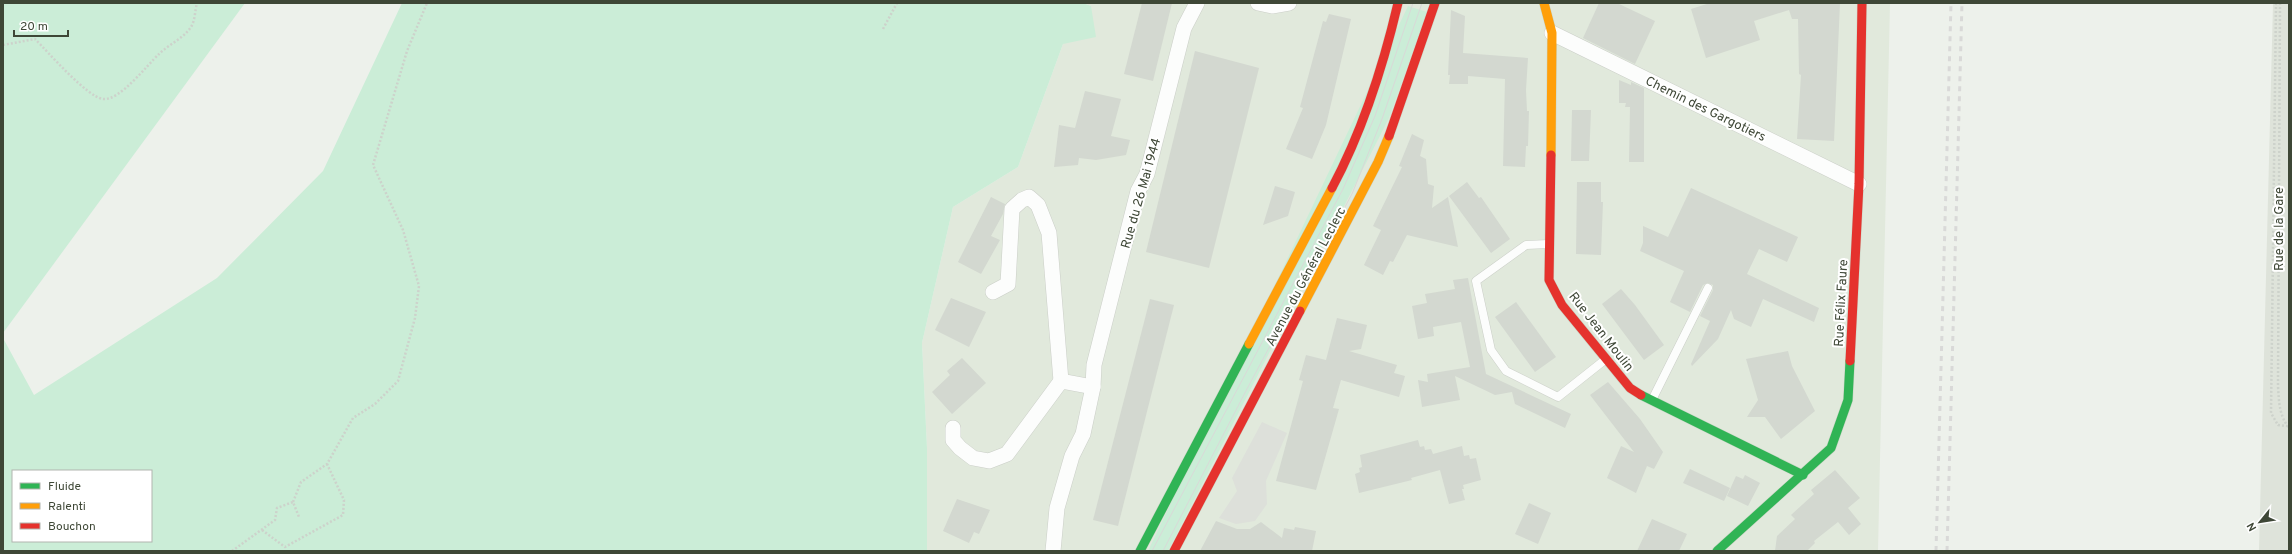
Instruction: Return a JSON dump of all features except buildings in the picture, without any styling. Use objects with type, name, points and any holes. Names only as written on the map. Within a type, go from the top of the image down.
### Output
[{"type":"street","name":"Rue du 26 Mai 1944","points":[[1053,551],[1056,542],[1057,508],[1072,456],[1082,434],[1093,387],[1094,365],[1138,191],[1147,174],[1184,28],[1197,3]]},
{"type":"street","points":[[1258,3],[1272,6],[1289,3]]},
{"type":"street","name":"Avenue du Général Leclerc","points":[[1140,551],[1337,178],[1366,112],[1382,65],[1398,3]]},
{"type":"street","name":"Avenue du Général Leclerc","points":[[1174,551],[1378,162],[1395,121],[1436,3]]},
{"type":"street","name":"Rue Jean Moulin","points":[[1544,3],[1552,33],[1548,244],[1549,280],[1562,305],[1630,388],[1652,401],[1803,475]]},
{"type":"street","name":"Rue Félix Faure","points":[[1717,551],[1803,475],[1831,448],[1848,400],[1858,184],[1862,3]]},
{"type":"street","name":"Chemin des Gargotiers","points":[[1552,33],[1858,184]]},
{"type":"street","points":[[954,428],[954,440],[960,448],[973,458],[990,461],[1007,454],[1061,381],[1049,233],[1038,205],[1029,196],[1012,209],[1008,284],[993,292]]},
{"type":"street","points":[[1061,381],[1093,387]]},
{"type":"lane","points":[[1548,244],[1526,245],[1476,281],[1491,350],[1506,371],[1558,397],[1606,359]]},
{"type":"lane","points":[[1652,401],[1708,288]]},
{"type":"path","points":[[3,45],[35,39],[84,88],[102,99],[110,98],[131,84],[159,53],[185,35],[193,25],[197,3]]},
{"type":"path","points":[[299,517],[293,502],[300,482],[327,464],[353,418],[375,404],[398,381],[415,318],[419,286],[404,230],[373,165],[407,51],[427,3]]},
{"type":"path","points":[[884,29],[897,3]]},
{"type":"path","points":[[2280,3],[2276,4],[2271,413],[2278,425],[2288,427]]},
{"type":"path","name":"Rue de la Gare","points":[[2280,3],[2278,386],[2279,408],[2288,427]]},
{"type":"path","points":[[262,530],[285,547],[343,515],[344,500],[327,464]]},
{"type":"path","points":[[232,551],[275,520],[277,508],[293,502]]},
{"type":"shaded area","points":[[1083,3],[1890,3],[1878,551],[927,551],[927,448],[922,343],[953,207],[1018,167],[1063,44],[1091,6]]},
{"type":"shaded area","points":[[2273,3],[2289,3],[2289,551],[2259,551]]},
{"type":"shaded area","points":[[1262,422],[1287,433],[1266,481],[1267,504],[1255,521],[1236,524],[1219,518],[1237,491],[1232,478]]},
{"type":"green space","points":[[3,3],[245,3],[3,333]]},
{"type":"green space","points":[[402,3],[1083,3],[1091,6],[1096,37],[1063,44],[1018,167],[953,207],[922,343],[927,448],[927,551],[3,551],[3,338],[34,395],[217,278],[323,171]]},
{"type":"green space","points":[[1408,6],[1427,12],[1389,118],[1168,551],[1148,551]]},
{"type":"tram line","points":[[1152,551],[1343,189],[1375,116],[1413,3]]},
{"type":"tram line","points":[[1163,551],[1249,385],[1352,194],[1382,119],[1422,3]]},
{"type":"railway","points":[[1936,551],[1951,3]]},
{"type":"railway","points":[[1947,551],[1962,3]]},
{"type":"traffic: fast","points":[[1140,551],[1249,344]]},
{"type":"traffic: fast","points":[[1717,551],[1831,448],[1848,400],[1850,361]]},
{"type":"traffic: fast","points":[[1641,395],[1803,475]]},
{"type":"traffic: slow","points":[[1544,3],[1552,33],[1551,155]]},
{"type":"traffic: slow","points":[[1300,311],[1378,162],[1389,136]]},
{"type":"traffic: slow","points":[[1249,344],[1332,188]]},
{"type":"traffic: jam","points":[[1332,188],[1363,121],[1386,51],[1398,3]]},
{"type":"traffic: jam","points":[[1389,136],[1435,3]]},
{"type":"traffic: jam","points":[[1850,361],[1859,184],[1862,3]]},
{"type":"traffic: jam","points":[[1551,155],[1549,280],[1562,305],[1630,388],[1641,395]]},
{"type":"traffic: jam","points":[[1174,551],[1300,311]]}]
